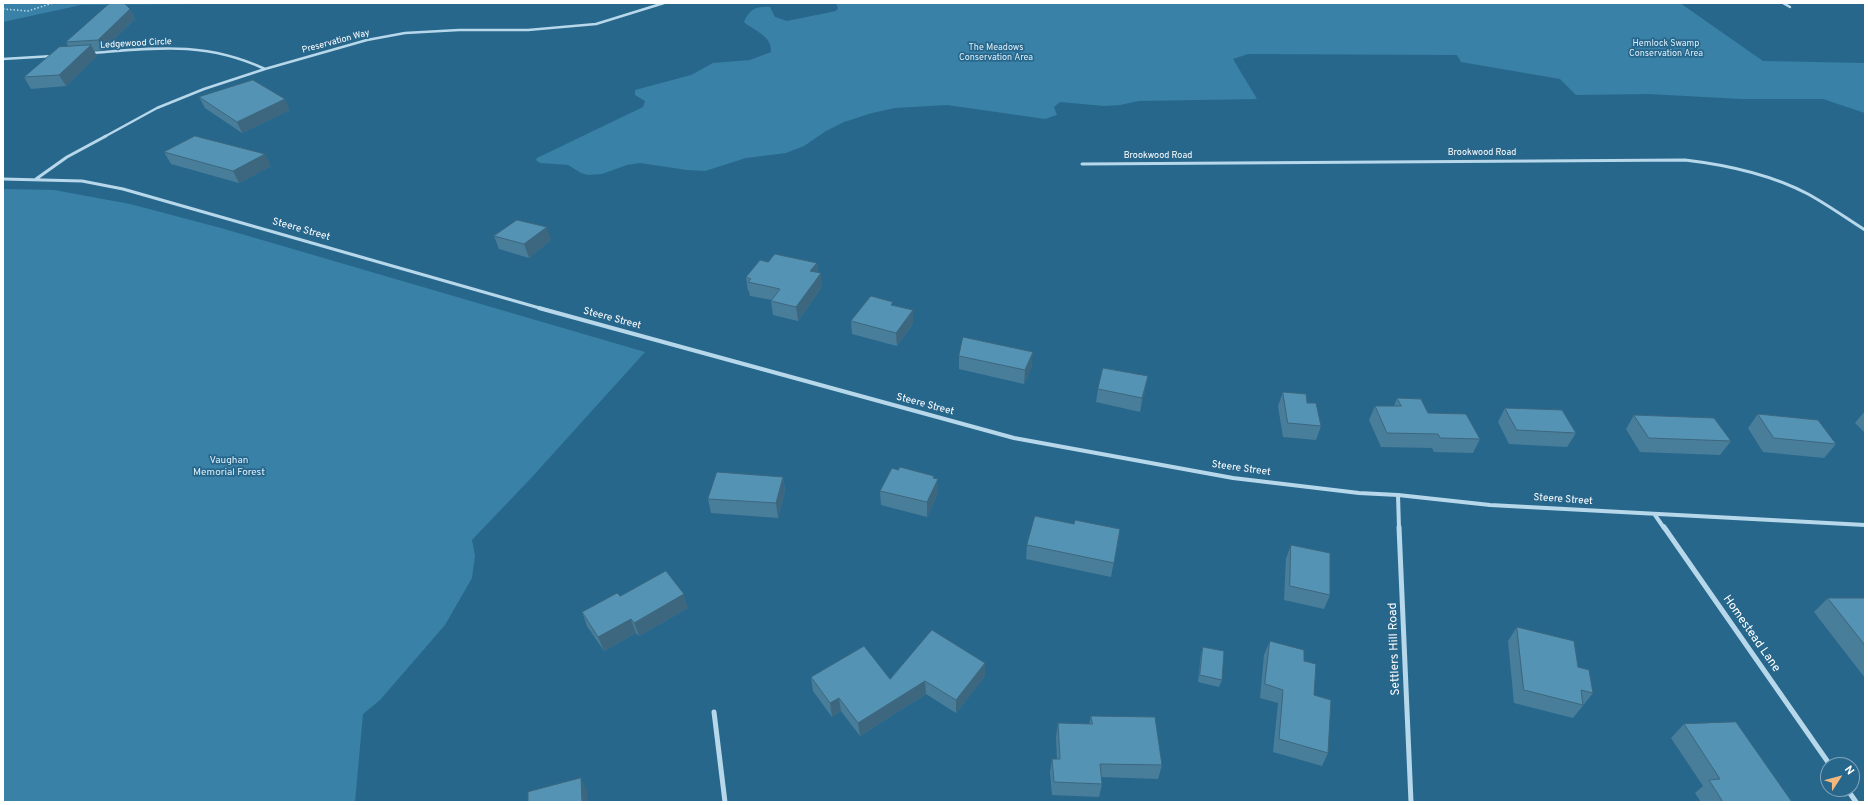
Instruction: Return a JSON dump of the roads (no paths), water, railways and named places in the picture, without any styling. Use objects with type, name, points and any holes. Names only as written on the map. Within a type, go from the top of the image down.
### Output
[{"type":"street","name":"Preservation Way","points":[[35,180],[67,157],[157,108],[204,89],[265,69],[374,38],[406,33],[528,30],[596,24],[664,3]]},
{"type":"street","points":[[1783,3],[1790,7]]},
{"type":"street","name":"Ledgewood Circle","points":[[87,54],[194,49],[218,51],[249,60],[265,69]]},
{"type":"street","points":[[3,59],[56,56]]},
{"type":"street","name":"Brookwood Road","points":[[1082,164],[1685,160],[1735,168],[1785,184],[1818,200],[1865,230]]},
{"type":"street","name":"Steere Street","points":[[3,179],[82,181],[123,189],[516,302],[1014,438],[1233,478],[1359,493],[1398,495],[1490,505],[1865,525]]},
{"type":"street","name":"Settlers Hill Road","points":[[1398,495],[1411,802]]},
{"type":"street","name":"Homestead Lane","points":[[1655,515],[1824,757]]},
{"type":"street","points":[[714,712],[725,802]]},
{"type":"park label","name":"Hemlock Swamp Conservation Area","points":[[1666,50]]},
{"type":"park label","name":"The Meadows Conservation Area","points":[[996,54]]},
{"type":"park label","name":"Vaughan Memorial Forest","points":[[229,466]]}]
